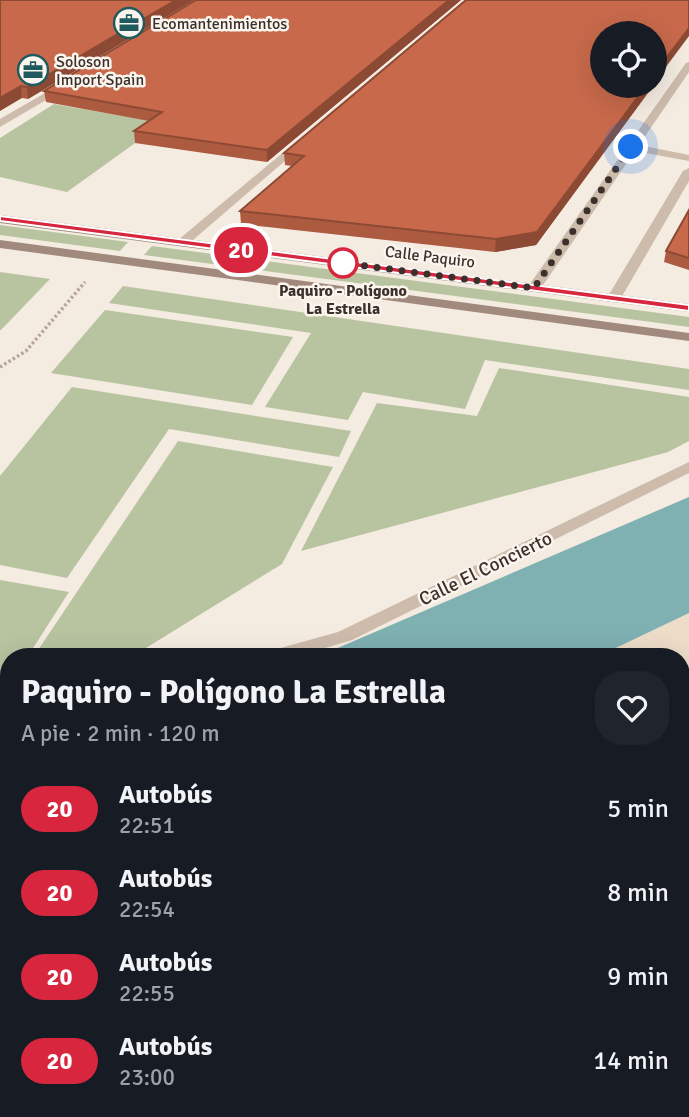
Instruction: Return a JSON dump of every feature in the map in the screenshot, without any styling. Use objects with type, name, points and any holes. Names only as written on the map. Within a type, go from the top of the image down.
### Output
[{"type":"main road","name":"Calle Paquiro","points":[[0,219],[689,308]]},
{"type":"main road","points":[[0,244],[689,337]]},
{"type":"street","points":[[534,288],[688,67]]},
{"type":"street","points":[[0,124],[80,76]]},
{"type":"street","points":[[182,243],[312,133]]},
{"type":"street","points":[[631,147],[689,158]]},
{"type":"street","points":[[614,298],[689,171]]},
{"type":"street","name":"Calle El Concierto","points":[[304,648],[345,636],[689,467]]},
{"type":"path","points":[[0,367],[26,351],[83,283],[125,260]]},
{"type":"green space","points":[[54,104],[163,123],[67,192],[0,177],[0,138]]},
{"type":"green space","points":[[0,225],[128,242],[120,251],[0,235]]},
{"type":"green space","points":[[152,246],[689,317],[689,327],[144,255]]},
{"type":"green space","points":[[0,272],[50,279],[1,330],[0,330]]},
{"type":"green space","points":[[123,286],[689,369],[689,390],[485,360],[465,409],[363,392],[348,420],[265,407],[311,333],[109,303]]},
{"type":"green space","points":[[105,310],[293,337],[252,405],[51,373]]},
{"type":"green space","points":[[499,368],[689,397],[689,441],[668,452],[301,551],[377,403],[477,416]]},
{"type":"green space","points":[[72,387],[351,431],[339,457],[169,429],[67,578],[0,565],[0,476]]},
{"type":"green space","points":[[178,441],[333,467],[282,564],[146,648],[39,648]]},
{"type":"green space","points":[[0,580],[69,592],[33,648],[0,648]]},
{"type":"shaded area","points":[[689,613],[689,648],[616,648]]},
{"type":"water","points":[[689,497],[689,613],[616,648],[338,648]]},
{"type":"building","points":[[0,0],[176,0],[27,87],[21,86],[0,98]]},
{"type":"building","points":[[196,0],[449,0],[267,150],[134,131],[162,112],[44,91]]},
{"type":"building","points":[[466,0],[689,0],[689,28],[667,57],[667,21],[590,21],[590,98],[637,98],[537,232],[496,239],[240,211],[304,156],[284,153]]},
{"type":"building","points":[[689,210],[689,258],[666,251]]},
{"type":"bus line","name":"20","points":[[0,219],[689,308]]},
{"type":"place","name":"Ecomantenimientos","points":[[129,23]]},
{"type":"place","name":"Soloson Import Spain","points":[[33,70]]},
{"type":"place","name":"Paquiro - Polígono La Estrella","points":[[343,263]]},
{"type":"route","points":[[343,263],[335,262],[534,288],[631,147]]}]
